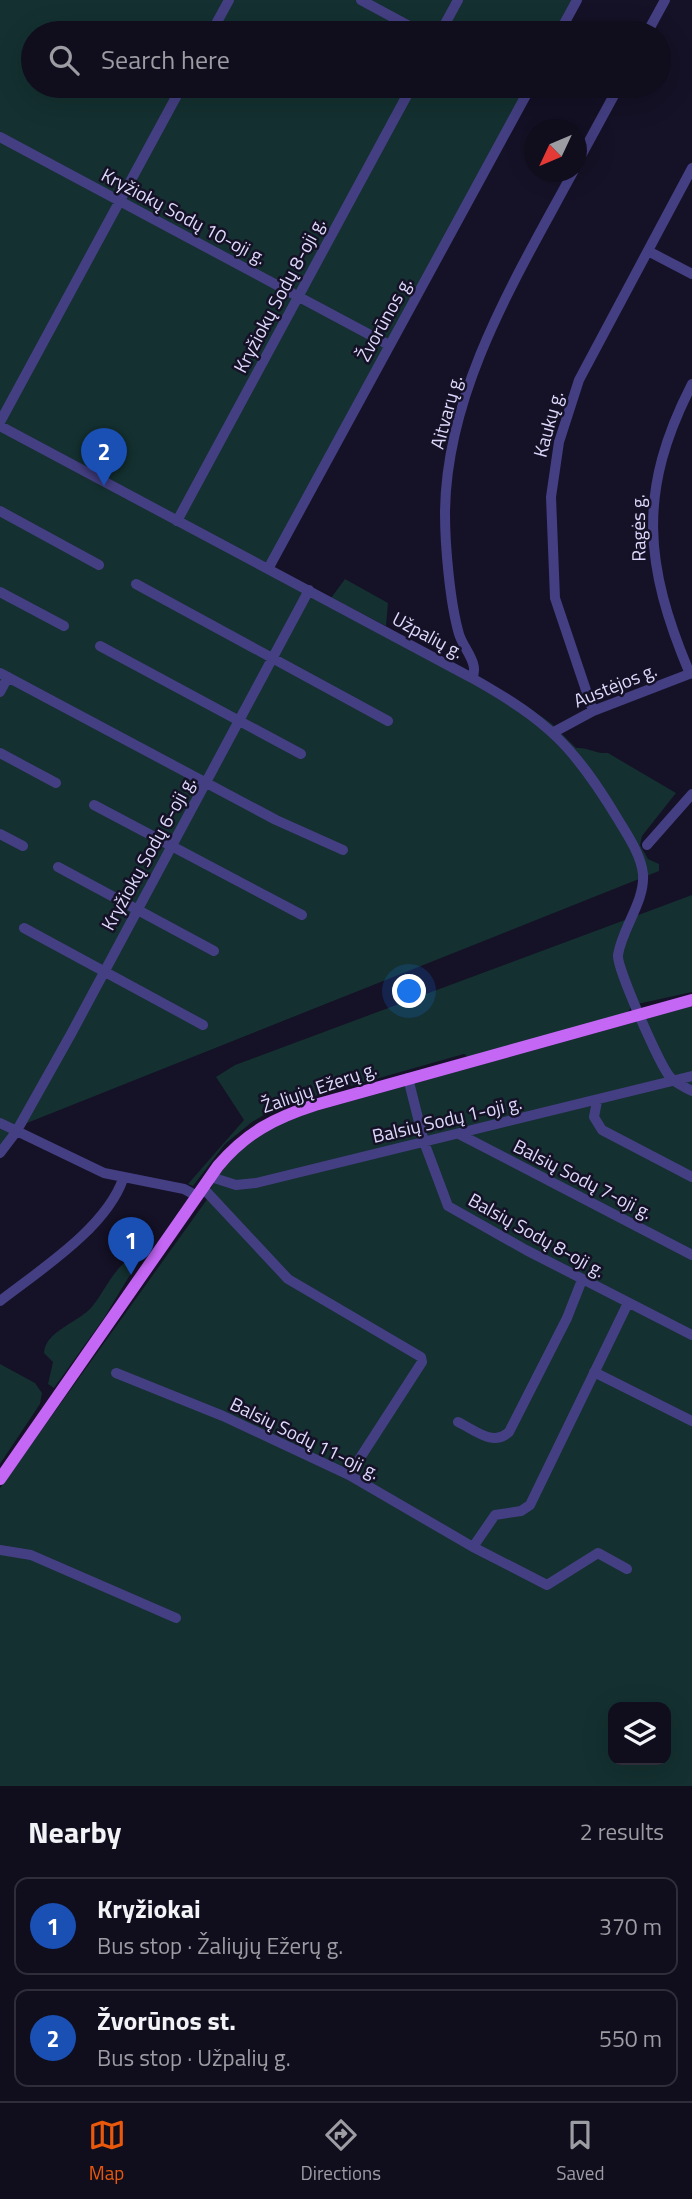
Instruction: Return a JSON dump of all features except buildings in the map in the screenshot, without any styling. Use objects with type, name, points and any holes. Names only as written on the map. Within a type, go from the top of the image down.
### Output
[{"type":"main road","name":"Žaliųjų Ežerų g.","points":[[0,1479],[200,1192],[242,1140],[267,1123],[315,1105],[692,1000]]},
{"type":"street","points":[[218,21],[229,0]]},
{"type":"street","points":[[361,0],[400,21]]},
{"type":"street","points":[[447,21],[458,0]]},
{"type":"street","points":[[566,21],[577,0]]},
{"type":"street","points":[[654,21],[665,0]]},
{"type":"street","points":[[0,424],[176,98]]},
{"type":"street","name":"Kryžiokų Sodų 8-oji g.","points":[[177,521],[405,98]]},
{"type":"street","name":"Žvorūnos g.","points":[[268,569],[520,98]]},
{"type":"street","points":[[587,145],[612,98]]},
{"type":"street","name":"Kryžiokų Sodų 10-oji g.","points":[[0,137],[389,345]]},
{"type":"street","name":"Kaukų g.","points":[[593,711],[555,598],[551,549],[554,467],[565,419],[579,380],[692,168]]},
{"type":"street","name":"Aitvarų g.","points":[[472,678],[475,667],[458,634],[446,539],[445,509],[454,444],[466,397],[491,331],[568,182]]},
{"type":"street","points":[[648,251],[692,274]]},
{"type":"street","name":"Ragės g.","points":[[691,673],[659,580],[652,517],[660,463],[692,384]]},
{"type":"street","name":"Užpalių g.","points":[[0,424],[472,678],[518,705],[554,732],[591,775],[637,854],[643,875],[638,901],[617,958],[621,976],[673,1080]]},
{"type":"street","points":[[0,510],[99,565]]},
{"type":"street","points":[[136,584],[388,720]]},
{"type":"street","name":"Kryžiokų Sodų 6-oji g.","points":[[0,1153],[16,1132],[309,590]]},
{"type":"street","points":[[0,592],[64,626]]},
{"type":"street","points":[[100,646],[301,754]]},
{"type":"street","name":"Austėjos g.","points":[[554,732],[593,711],[691,673]]},
{"type":"street","points":[[0,692],[4,675],[206,784],[343,850]]},
{"type":"street","points":[[0,753],[56,783]]},
{"type":"street","points":[[647,845],[692,794]]},
{"type":"street","points":[[94,805],[302,915]]},
{"type":"street","points":[[0,834],[23,846]]},
{"type":"street","points":[[58,867],[214,951]]},
{"type":"street","points":[[24,928],[202,1025]]},
{"type":"street","name":"Balsių Sodų 1-oji g.","points":[[211,1177],[236,1185],[256,1183],[692,1076]]},
{"type":"street","name":"Balsių Sodų 8-oji g.","points":[[408,1078],[424,1142],[448,1206],[582,1280],[692,1335]]},
{"type":"street","points":[[673,1080],[692,1091]]},
{"type":"street","points":[[597,1101],[595,1121],[602,1130],[692,1177]]},
{"type":"street","points":[[0,1123],[83,1164],[123,1179],[200,1192],[288,1279],[421,1357],[422,1362],[349,1475]]},
{"type":"street","name":"Balsių Sodų 7-oji g.","points":[[458,1134],[692,1255]]},
{"type":"street","points":[[0,1301],[93,1225],[116,1196],[123,1179]]},
{"type":"street","points":[[458,1422],[492,1439],[501,1438],[509,1432],[567,1318],[582,1280]]},
{"type":"street","points":[[472,1547],[495,1515],[521,1511],[530,1505],[628,1303]]},
{"type":"street","points":[[594,1372],[692,1421]]},
{"type":"street","name":"Balsių Sodų 11-oji g.","points":[[116,1373],[223,1416],[349,1475],[472,1547],[547,1585],[598,1553],[627,1569]]},
{"type":"street","points":[[0,1550],[31,1555],[176,1618]]},
{"type":"green space","points":[[0,0],[573,0],[562,21],[21,21],[21,98],[522,98],[269,573],[464,678],[518,711],[524,704],[552,724],[576,748],[608,753],[676,793],[642,836],[640,845],[648,859],[659,864],[659,871],[27,1123],[0,1159]]},
{"type":"green space","points":[[345,579],[388,603],[386,626],[331,598]]},
{"type":"green space","points":[[692,895],[692,992],[633,1005],[627,1013],[468,1057],[464,1054],[280,1106],[252,1122],[225,1144],[193,1186],[188,1184],[244,1120],[216,1077],[235,1065]]},
{"type":"green space","points":[[692,1006],[692,1786],[0,1786],[0,1488],[208,1198],[218,1175],[243,1147],[273,1123]]},
{"type":"green space","points":[[137,1256],[139,1260],[104,1318],[54,1388],[48,1384],[53,1362],[44,1353],[50,1339],[90,1309],[122,1265]]},
{"type":"green space","points":[[0,1364],[35,1383],[42,1393],[40,1404],[0,1464]]},
{"type":"place","name":"Žvorūnos st.","points":[[104,486]]},
{"type":"place","name":"Kryžiokai","points":[[131,1275]]}]
